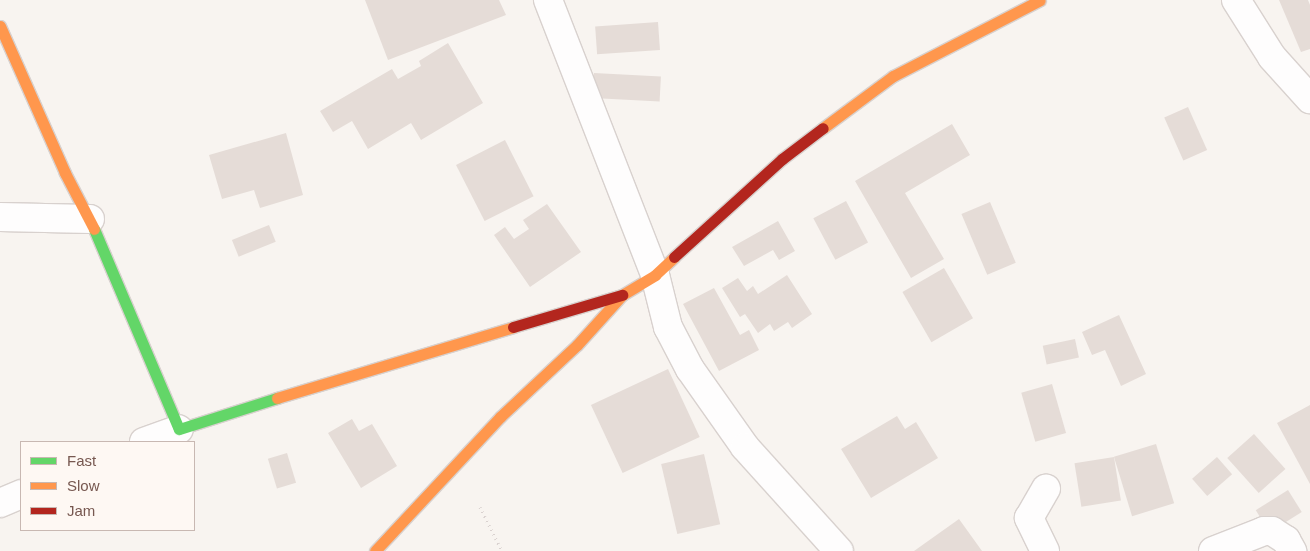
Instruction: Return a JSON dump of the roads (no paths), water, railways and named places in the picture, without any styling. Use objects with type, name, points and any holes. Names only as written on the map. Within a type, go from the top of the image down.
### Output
[{"type":"street","points":[[548,0],[655,275],[668,327],[690,369],[745,447],[839,551]]},
{"type":"street","points":[[147,441],[222,414],[622,295],[655,275],[782,159],[893,76],[1007,7],[1040,0]]},
{"type":"street","points":[[1236,0],[1272,57],[1310,99]]},
{"type":"street","points":[[0,26],[65,173],[90,219],[179,429]]},
{"type":"street","points":[[0,216],[90,219]]},
{"type":"street","points":[[375,551],[388,540],[500,417],[577,345],[622,295]]},
{"type":"street","points":[[1045,551],[1029,518],[1046,489]]},
{"type":"street","points":[[0,503],[20,494]]},
{"type":"street","points":[[1213,551],[1264,531],[1272,531],[1286,540],[1292,551]]}]
